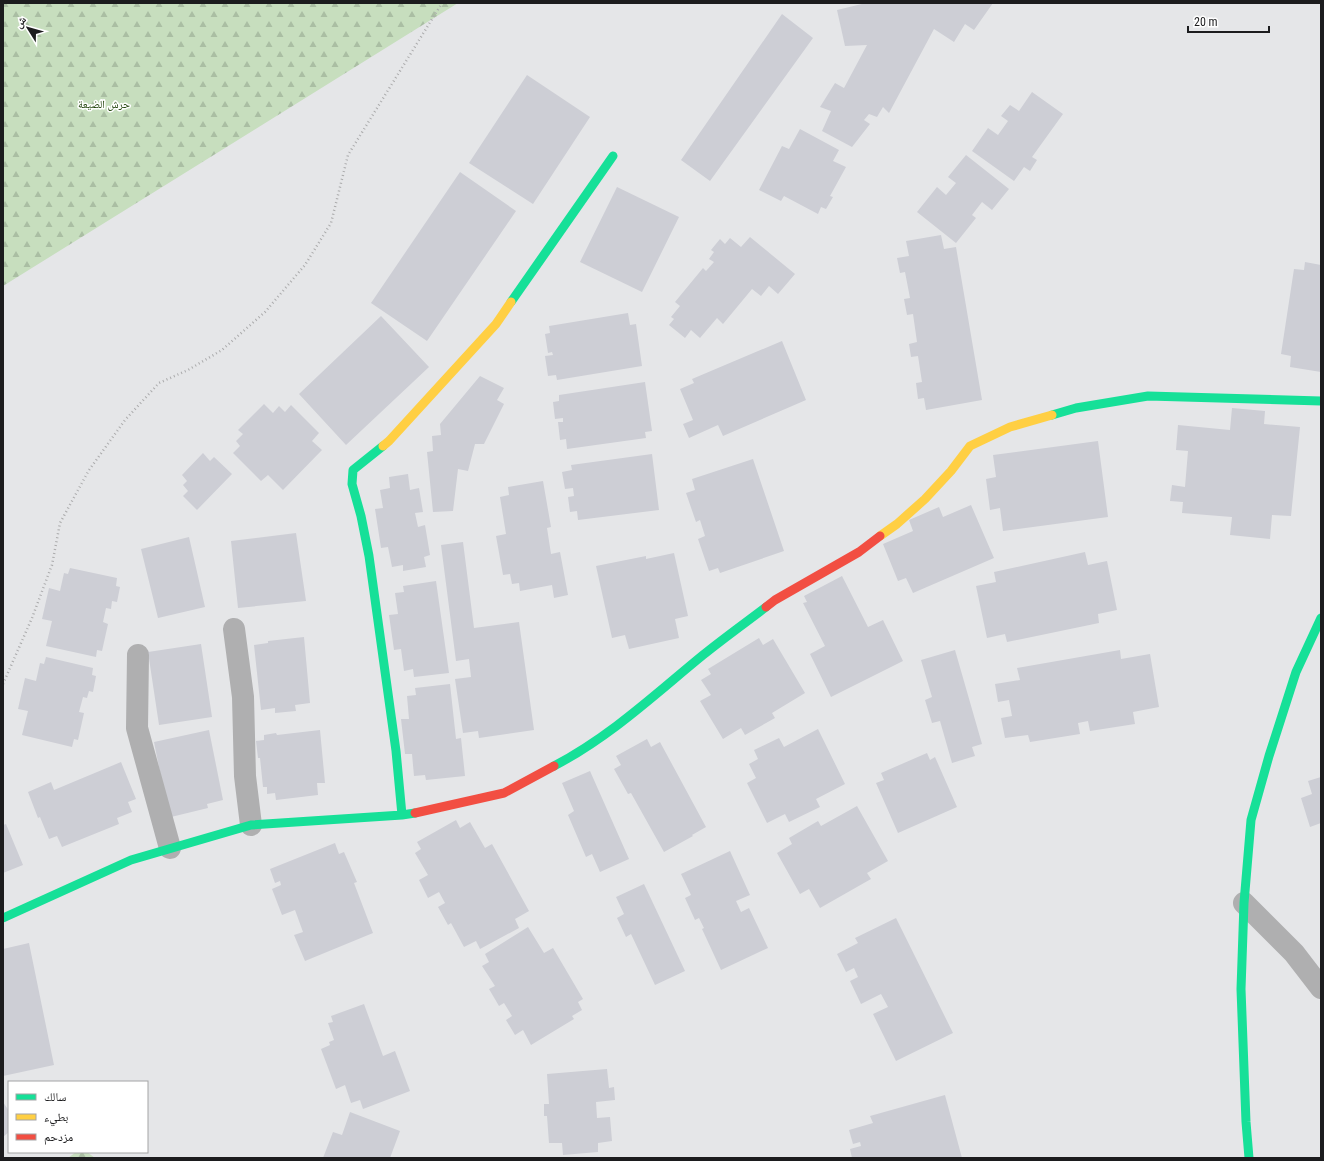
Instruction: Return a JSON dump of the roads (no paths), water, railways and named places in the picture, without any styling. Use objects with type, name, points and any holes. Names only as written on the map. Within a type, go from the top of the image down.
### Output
[{"type":"street","points":[[402,815],[396,751],[369,556],[361,516],[352,484],[353,470],[389,441],[496,324],[614,156]]},
{"type":"street","points":[[3,918],[131,860],[251,825],[402,815],[504,793],[558,764],[607,734],[643,706],[704,654],[775,600],[859,552],[897,524],[925,499],[951,471],[970,446],[1010,427],[1076,408],[1148,396],[1321,401]]},
{"type":"street","points":[[1249,1158],[1246,1122],[1241,989],[1244,903],[1251,820],[1269,756],[1296,672],[1321,618]]},
{"type":"street","points":[[234,628],[243,697],[245,776],[251,825]]},
{"type":"street","points":[[138,655],[137,728],[170,848]]},
{"type":"street","points":[[1244,903],[1294,953],[1321,988]]},
{"type":"park label","name":"حرش الضيعة","points":[[104,104]]}]
